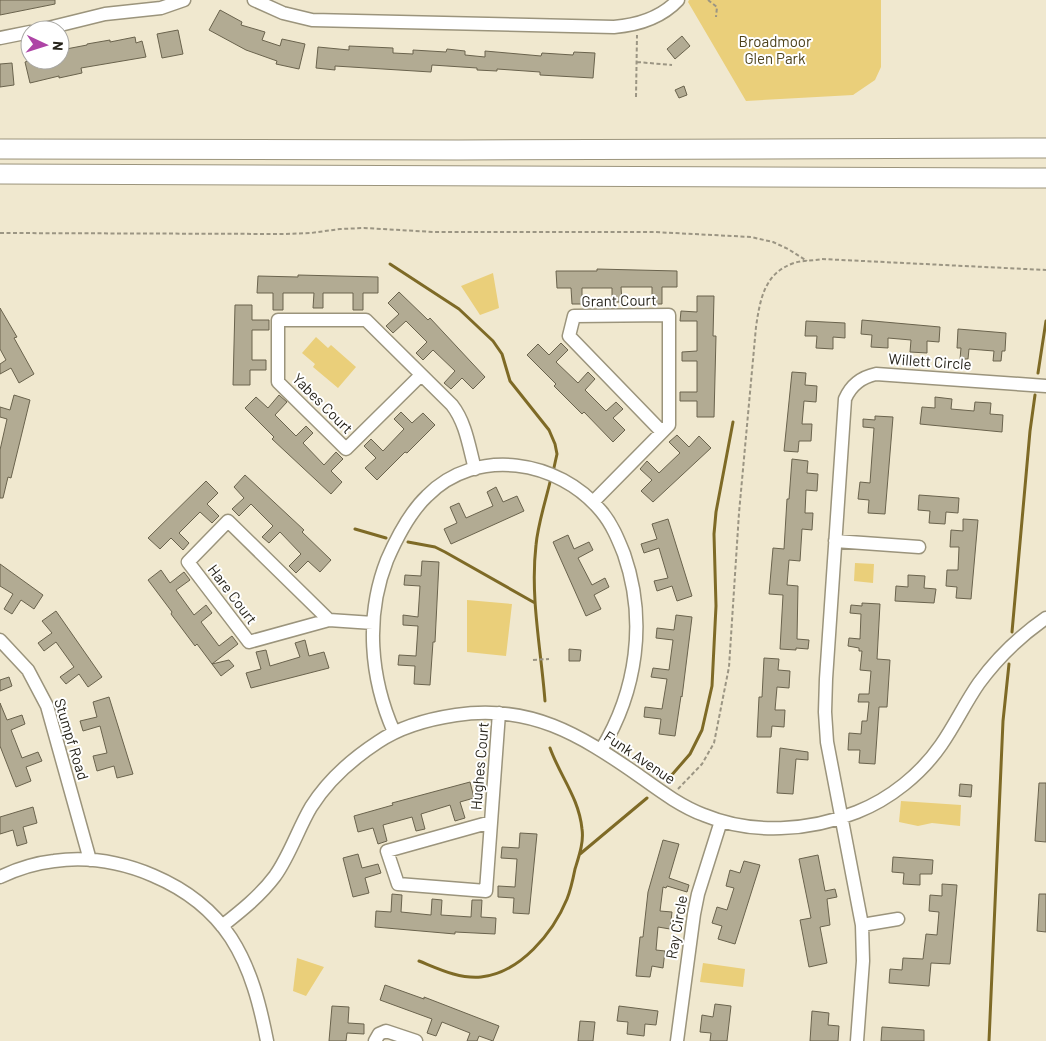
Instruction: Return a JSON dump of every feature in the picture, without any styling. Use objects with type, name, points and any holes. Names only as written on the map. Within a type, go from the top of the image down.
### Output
[{"type":"highway","points":[[0,149],[1046,148]]},
{"type":"highway","points":[[0,174],[1046,178]]},
{"type":"street","points":[[70,23],[118,12],[161,8],[184,0]]},
{"type":"street","points":[[254,0],[283,13],[312,20],[614,27],[639,24],[652,19],[678,0]]},
{"type":"street","points":[[0,38],[20,34]]},
{"type":"street","name":"Grant Court","points":[[593,502],[669,425],[669,315],[574,316],[569,336],[662,432]]},
{"type":"street","name":"Yabes Court","points":[[421,375],[346,449],[278,382],[278,320],[366,320],[421,375],[458,412],[464,425],[475,469]]},
{"type":"street","name":"Willett Circle","points":[[842,818],[827,742],[825,712],[845,399],[851,389],[862,379],[876,374],[1046,386]]},
{"type":"street","points":[[394,732],[377,682],[373,652],[373,623],[376,598],[384,569],[394,544],[408,519],[423,500],[435,489],[453,477],[475,469],[506,465],[535,468],[576,487],[593,502],[610,523],[624,555],[632,583],[637,622],[636,644],[631,680],[619,714],[601,750]]},
{"type":"street","name":"Hare Court","points":[[329,620],[228,521],[188,562],[249,642],[329,620],[373,623]]},
{"type":"street","points":[[835,541],[919,547]]},
{"type":"street","name":"Funk Avenue","points":[[222,926],[260,893],[275,876],[312,807],[325,788],[352,761],[378,741],[394,732],[432,720],[482,712],[524,717],[556,726],[577,736],[601,750],[669,797],[693,810],[721,821],[738,825],[774,828],[811,825],[842,818],[876,803],[898,789],[914,775],[940,747],[972,694],[993,665],[1019,639],[1046,618]]},
{"type":"street","name":"Stumpf Road","points":[[0,640],[28,670],[46,706],[90,860]]},
{"type":"street","name":"Hughes Court","points":[[491,822],[387,852],[398,884],[486,890],[500,713]]},
{"type":"street","points":[[842,818],[862,925],[863,961],[857,1041]]},
{"type":"street","name":"Ray Circle","points":[[677,1041],[694,914],[698,894],[721,821]]},
{"type":"street","points":[[0,877],[29,866],[54,861],[90,860],[139,871],[166,883],[197,902],[222,926],[237,949],[252,980],[267,1041]]},
{"type":"street","points":[[862,925],[898,919]]},
{"type":"street","points":[[376,1041],[379,1034],[386,1031],[416,1041]]},
{"type":"path","points":[[708,0],[716,7],[716,17]]},
{"type":"path","points":[[636,97],[637,35]]},
{"type":"path","points":[[637,62],[672,65]]},
{"type":"path","points":[[0,232],[285,234],[312,233],[340,228],[364,228],[434,232],[654,232],[751,237],[773,242],[788,249],[807,262]]},
{"type":"path","points":[[669,797],[702,764],[714,743],[721,714],[729,667],[739,513],[759,303],[766,285],[778,271],[795,263],[822,259],[1046,270]]},
{"type":"path","points":[[533,660],[550,658]]},
{"type":"green space","name":"Broadmoor Glen Park","points":[[689,0],[881,0],[881,67],[875,80],[853,95],[746,101],[688,2]]},
{"type":"green space","points":[[493,273],[499,308],[480,315],[461,286]]},
{"type":"green space","points":[[316,337],[328,348],[331,345],[356,367],[338,388],[313,367],[315,364],[302,353]]},
{"type":"green space","points":[[855,563],[874,564],[873,583],[854,581]]},
{"type":"green space","points":[[467,600],[512,604],[506,656],[467,652]]},
{"type":"green space","points":[[901,801],[961,805],[960,826],[932,823],[918,826],[899,822]]},
{"type":"green space","points":[[297,958],[324,967],[306,996],[293,991]]},
{"type":"green space","points":[[703,963],[745,969],[743,987],[700,982]]},
{"type":"building","points":[[0,0],[55,0],[55,4],[0,15]]},
{"type":"building","points":[[220,10],[242,22],[241,25],[265,32],[262,40],[280,46],[282,39],[305,44],[299,69],[276,64],[277,61],[246,50],[209,30]]},
{"type":"building","points":[[178,30],[183,54],[162,58],[157,34]]},
{"type":"building","points":[[682,36],[690,46],[675,59],[667,49]]},
{"type":"building","points":[[135,37],[136,43],[142,41],[146,57],[81,68],[82,73],[30,83],[27,70],[70,70],[70,48],[110,40],[110,42]]},
{"type":"building","points":[[349,46],[393,48],[393,53],[413,54],[413,50],[446,52],[447,49],[465,51],[465,55],[485,57],[485,51],[541,56],[542,53],[573,55],[574,52],[595,53],[593,78],[540,75],[540,72],[497,69],[497,71],[477,70],[477,68],[432,65],[431,72],[335,66],[335,70],[316,68],[318,47],[349,50]]},
{"type":"building","points":[[12,63],[14,85],[0,87],[0,64]]},
{"type":"building","points":[[684,86],[687,95],[679,98],[675,90]]},
{"type":"building","points":[[597,269],[677,271],[677,287],[662,287],[662,304],[652,304],[652,287],[621,287],[622,302],[612,302],[612,288],[582,288],[582,304],[572,304],[571,288],[557,288],[556,271],[597,271]]},
{"type":"building","points":[[298,275],[378,277],[378,293],[363,293],[363,310],[353,310],[353,293],[323,293],[323,308],[313,308],[314,293],[283,293],[283,310],[273,310],[273,293],[257,293],[258,276],[298,277]]},
{"type":"building","points":[[399,292],[428,320],[430,318],[485,377],[473,389],[462,378],[451,389],[444,383],[455,371],[433,350],[423,360],[416,353],[427,342],[406,321],[393,333],[386,326],[399,314],[388,303]]},
{"type":"building","points":[[697,296],[714,296],[713,336],[716,336],[714,417],[697,417],[697,401],[680,401],[680,392],[697,392],[697,361],[682,361],[682,352],[697,351],[697,321],[680,321],[681,311],[697,312]]},
{"type":"building","points":[[235,305],[252,305],[252,320],[269,320],[269,330],[252,330],[252,360],[266,360],[266,370],[250,370],[250,385],[233,385]]},
{"type":"building","points":[[0,308],[17,337],[14,338],[34,374],[19,383],[11,368],[0,374],[0,364],[6,360],[0,349]]},
{"type":"building","points":[[862,320],[940,327],[939,342],[927,341],[927,353],[910,352],[911,340],[888,338],[888,348],[871,347],[872,335],[861,334]]},
{"type":"building","points":[[806,321],[845,323],[845,338],[833,337],[833,349],[816,348],[817,336],[805,336]]},
{"type":"building","points":[[958,329],[1006,333],[1005,351],[1002,351],[1001,361],[993,361],[994,351],[969,349],[968,359],[960,359],[961,348],[957,348]]},
{"type":"building","points":[[561,343],[568,350],[556,362],[578,383],[588,372],[595,379],[585,390],[606,411],[616,402],[623,409],[613,418],[625,430],[613,442],[584,412],[582,414],[554,386],[556,384],[527,355],[538,344],[549,355]]},
{"type":"building","points":[[792,372],[806,373],[805,385],[817,386],[816,402],[804,401],[802,424],[812,424],[811,441],[799,441],[798,452],[784,451]]},
{"type":"building","points":[[14,395],[30,400],[11,478],[8,477],[3,498],[0,498],[0,450],[7,419],[0,417],[0,407],[10,410]]},
{"type":"building","points":[[279,395],[287,402],[275,415],[296,436],[306,426],[313,433],[303,443],[324,465],[336,452],[343,459],[331,471],[342,482],[331,494],[272,439],[274,437],[245,408],[256,397],[268,408]]},
{"type":"building","points":[[935,397],[952,399],[951,409],[974,411],[975,402],[991,403],[990,414],[1003,415],[1002,432],[920,424],[922,407],[935,408]]},
{"type":"building","points":[[401,412],[412,423],[423,413],[435,425],[377,480],[365,468],[376,458],[364,446],[371,439],[383,451],[404,429],[394,419]]},
{"type":"building","points":[[875,416],[893,417],[885,514],[868,513],[869,500],[858,499],[860,482],[870,483],[874,428],[863,427],[863,419],[875,420]]},
{"type":"building","points":[[677,435],[689,447],[699,436],[711,448],[653,502],[641,491],[652,480],[640,469],[647,461],[659,473],[680,453],[669,442]]},
{"type":"building","points":[[792,459],[808,461],[807,473],[818,474],[817,491],[806,490],[805,513],[813,513],[812,530],[802,529],[800,561],[789,560],[787,585],[798,586],[797,639],[809,640],[808,649],[796,648],[796,650],[780,649],[783,595],[769,594],[773,548],[784,549]]},
{"type":"building","points":[[245,475],[304,530],[302,532],[331,560],[320,572],[308,561],[296,573],[289,566],[301,554],[280,532],[269,543],[262,537],[273,526],[251,504],[239,516],[232,509],[244,498],[234,487]]},
{"type":"building","points":[[206,481],[218,493],[207,504],[219,516],[212,523],[200,512],[179,533],[189,543],[183,550],[171,538],[160,549],[148,538]]},
{"type":"building","points":[[496,487],[503,502],[517,496],[524,511],[451,544],[444,529],[457,523],[450,507],[459,503],[466,518],[493,506],[487,492]]},
{"type":"building","points":[[919,495],[959,498],[958,513],[946,512],[945,524],[929,523],[930,511],[918,510]]},
{"type":"building","points":[[668,519],[692,596],[677,601],[672,586],[657,591],[654,581],[668,578],[659,548],[644,553],[641,544],[657,539],[652,524]]},
{"type":"building","points":[[963,519],[978,520],[971,599],[956,598],[957,587],[946,586],[947,570],[958,570],[959,547],[950,547],[951,530],[963,531]]},
{"type":"building","points":[[568,535],[574,549],[589,542],[593,550],[578,558],[592,585],[605,578],[609,587],[594,595],[601,609],[586,616],[553,542]]},
{"type":"building","points":[[422,561],[439,562],[435,642],[433,642],[430,685],[414,684],[415,666],[398,665],[399,655],[416,656],[418,626],[403,625],[403,615],[418,617],[420,586],[404,585],[405,575],[421,576]]},
{"type":"building","points":[[0,564],[43,595],[34,609],[21,600],[12,614],[4,609],[13,594],[0,586]]},
{"type":"building","points":[[161,570],[170,583],[184,572],[190,580],[176,590],[194,615],[206,605],[212,613],[201,622],[219,646],[232,636],[238,644],[212,664],[197,644],[195,646],[148,580]]},
{"type":"building","points":[[908,575],[925,576],[924,588],[936,589],[934,603],[895,601],[896,586],[908,587]]},
{"type":"building","points":[[862,603],[880,604],[877,659],[890,660],[887,707],[879,707],[875,764],[859,763],[860,750],[848,750],[849,733],[861,734],[862,721],[867,721],[869,702],[858,702],[859,694],[869,694],[871,671],[860,670],[862,651],[859,651],[859,648],[848,646],[849,638],[860,639],[861,614],[850,613],[851,605],[862,606]]},
{"type":"building","points":[[56,611],[102,677],[88,687],[79,674],[66,684],[60,677],[74,667],[56,642],[44,651],[38,643],[52,633],[42,621]]},
{"type":"building","points":[[676,615],[692,617],[675,736],[659,734],[661,719],[644,717],[645,707],[662,709],[667,679],[651,677],[653,668],[669,670],[673,640],[656,638],[657,628],[674,630]]},
{"type":"building","points":[[305,640],[309,656],[324,652],[329,668],[251,688],[246,673],[261,669],[256,652],[266,650],[270,666],[300,657],[295,643]]},
{"type":"building","points":[[569,649],[581,650],[580,661],[569,661]]},
{"type":"building","points":[[764,658],[779,659],[778,670],[790,671],[789,688],[777,687],[775,710],[785,710],[784,727],[772,726],[771,737],[757,737],[759,697],[762,697]]},
{"type":"building","points":[[229,660],[234,666],[221,676],[212,664]]},
{"type":"building","points":[[9,677],[12,686],[0,691],[0,680]]},
{"type":"building","points":[[109,697],[133,774],[117,778],[114,766],[97,771],[93,756],[107,753],[100,726],[83,731],[80,721],[97,717],[93,702]]},
{"type":"building","points":[[0,703],[7,720],[22,715],[25,724],[11,730],[22,758],[38,752],[42,761],[26,767],[31,781],[16,787],[0,746]]},
{"type":"building","points":[[780,748],[808,752],[808,760],[796,759],[793,794],[777,793]]},
{"type":"building","points":[[470,782],[474,798],[460,802],[465,818],[455,821],[450,805],[421,814],[425,829],[416,831],[412,817],[383,825],[387,841],[378,844],[373,828],[358,832],[354,816],[393,805],[392,803]]},
{"type":"building","points":[[1039,783],[1046,783],[1046,842],[1035,841]]},
{"type":"building","points":[[960,784],[972,785],[971,797],[959,796]]},
{"type":"building","points":[[33,807],[37,823],[23,827],[27,843],[17,846],[13,830],[0,834],[0,817]]},
{"type":"building","points":[[520,833],[537,834],[529,914],[513,913],[514,898],[498,897],[498,886],[515,887],[517,859],[501,858],[502,847],[519,848]]},
{"type":"building","points":[[663,840],[679,844],[669,878],[689,885],[687,892],[667,886],[666,888],[663,887],[660,911],[672,912],[670,929],[658,927],[656,950],[665,951],[663,968],[652,966],[650,977],[636,976],[640,937],[643,937],[648,892]]},
{"type":"building","points":[[358,854],[362,868],[378,864],[381,873],[365,878],[369,893],[353,897],[343,858]]},
{"type":"building","points":[[818,855],[825,891],[835,889],[837,897],[827,899],[830,925],[820,927],[827,963],[809,967],[800,920],[811,918],[799,859]]},
{"type":"building","points":[[893,857],[933,860],[932,874],[920,874],[920,885],[903,884],[904,873],[892,872]]},
{"type":"building","points":[[744,861],[760,865],[735,944],[718,939],[722,926],[712,923],[717,907],[727,910],[734,888],[726,886],[730,870],[740,873]]},
{"type":"building","points":[[942,884],[957,885],[950,964],[931,963],[929,986],[889,983],[890,969],[902,970],[903,958],[923,959],[926,934],[937,935],[939,912],[929,911],[930,895],[942,896]]},
{"type":"building","points":[[392,894],[402,895],[401,912],[431,915],[432,899],[442,900],[441,915],[471,917],[472,900],[482,900],[481,917],[496,918],[495,934],[455,932],[455,934],[375,927],[376,911],[391,912]]},
{"type":"building","points":[[1039,894],[1046,894],[1046,932],[1037,931]]},
{"type":"building","points":[[385,985],[424,999],[424,997],[499,1026],[493,1041],[479,1036],[477,1041],[467,1041],[470,1033],[442,1022],[436,1036],[427,1033],[432,1019],[380,1000]]},
{"type":"building","points":[[715,1004],[731,1006],[727,1041],[710,1041],[711,1033],[700,1032],[702,1015],[713,1017]]},
{"type":"building","points":[[332,1006],[349,1007],[348,1023],[364,1024],[364,1034],[347,1033],[346,1041],[329,1041]]},
{"type":"building","points":[[619,1006],[658,1011],[656,1025],[645,1024],[644,1036],[627,1034],[628,1022],[617,1021]]},
{"type":"building","points":[[812,1011],[829,1013],[828,1025],[839,1026],[838,1041],[810,1041]]},
{"type":"building","points":[[580,1021],[595,1022],[593,1041],[578,1041]]},
{"type":"building","points":[[882,1027],[924,1030],[924,1041],[881,1041]]},
{"type":"waterway","points":[[390,264],[459,309],[493,341],[502,354],[510,381],[549,430],[557,454],[553,472]]},
{"type":"waterway","points":[[1038,373],[1046,321]]},
{"type":"waterway","points":[[1012,632],[1035,395]]},
{"type":"waterway","points":[[670,777],[690,754],[702,730],[712,686],[716,606],[714,534],[716,512],[733,422]]},
{"type":"waterway","points":[[545,701],[535,604],[534,564],[538,528],[551,478]]},
{"type":"waterway","points":[[355,529],[386,538]]},
{"type":"waterway","points":[[408,542],[435,547],[535,603]]},
{"type":"waterway","points":[[989,1041],[1003,721],[1009,664]]},
{"type":"waterway","points":[[419,961],[449,973],[465,976],[481,977],[495,974],[522,960],[544,938],[561,912],[570,892],[581,849],[582,834],[577,807],[550,748]]},
{"type":"waterway","points":[[580,854],[647,798]]}]
